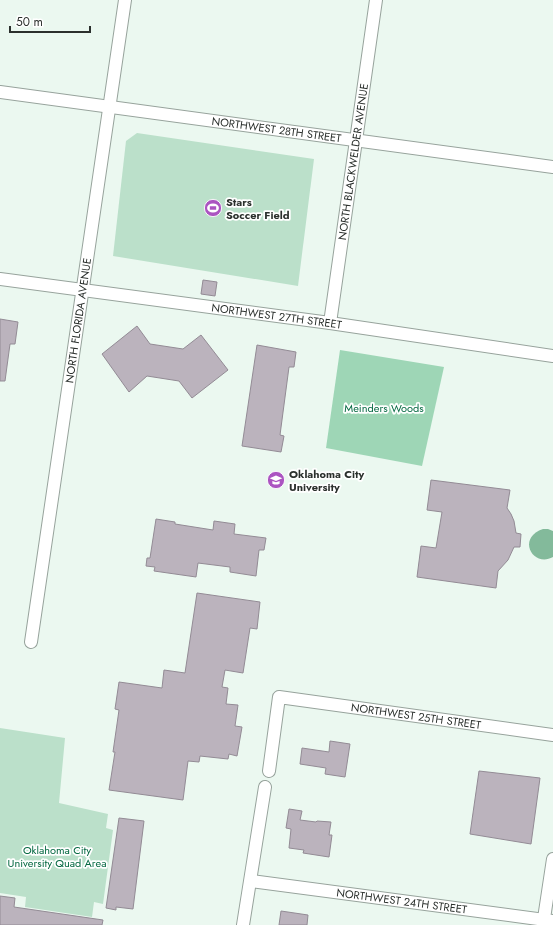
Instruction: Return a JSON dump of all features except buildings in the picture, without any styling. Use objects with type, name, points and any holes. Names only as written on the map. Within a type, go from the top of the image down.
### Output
[{"type":"street","name":"NORTH FLORIDA AVENUE","points":[[31,642],[125,0]]},
{"type":"street","name":"NORTH BLACKWELDER AVENUE","points":[[330,323],[376,0]]},
{"type":"street","name":"NORTHWEST 28TH STREET","points":[[0,92],[553,168]]},
{"type":"street","name":"NORTHWEST 27TH STREET","points":[[0,279],[330,323],[553,356]]},
{"type":"street","name":"NORTHWEST 25TH STREET","points":[[269,771],[280,697],[553,735]]},
{"type":"street","points":[[243,925],[265,787]]},
{"type":"street","points":[[547,922],[553,859]]},
{"type":"street","name":"NORTHWEST 24TH STREET","points":[[251,881],[547,922]]},
{"type":"green space","name":"Stars Soccer Field","points":[[137,133],[314,159],[298,286],[113,256],[126,141]]},
{"type":"green space","name":"Meinders Woods","points":[[340,350],[444,367],[422,466],[326,448]]},
{"type":"green space","name":"Oklahoma City University Quad Area","points":[[0,728],[65,738],[59,803],[108,814],[106,828],[113,830],[103,904],[94,902],[92,917],[25,907],[26,897],[0,893]]},
{"type":"shaded area","points":[[543,529],[553,531],[553,557],[539,559],[530,550],[529,545],[530,539],[535,533]]},
{"type":"place","name":"Stars Soccer Field","points":[[213,208]]},
{"type":"place","name":"Oklahoma City University","points":[[276,480]]}]
